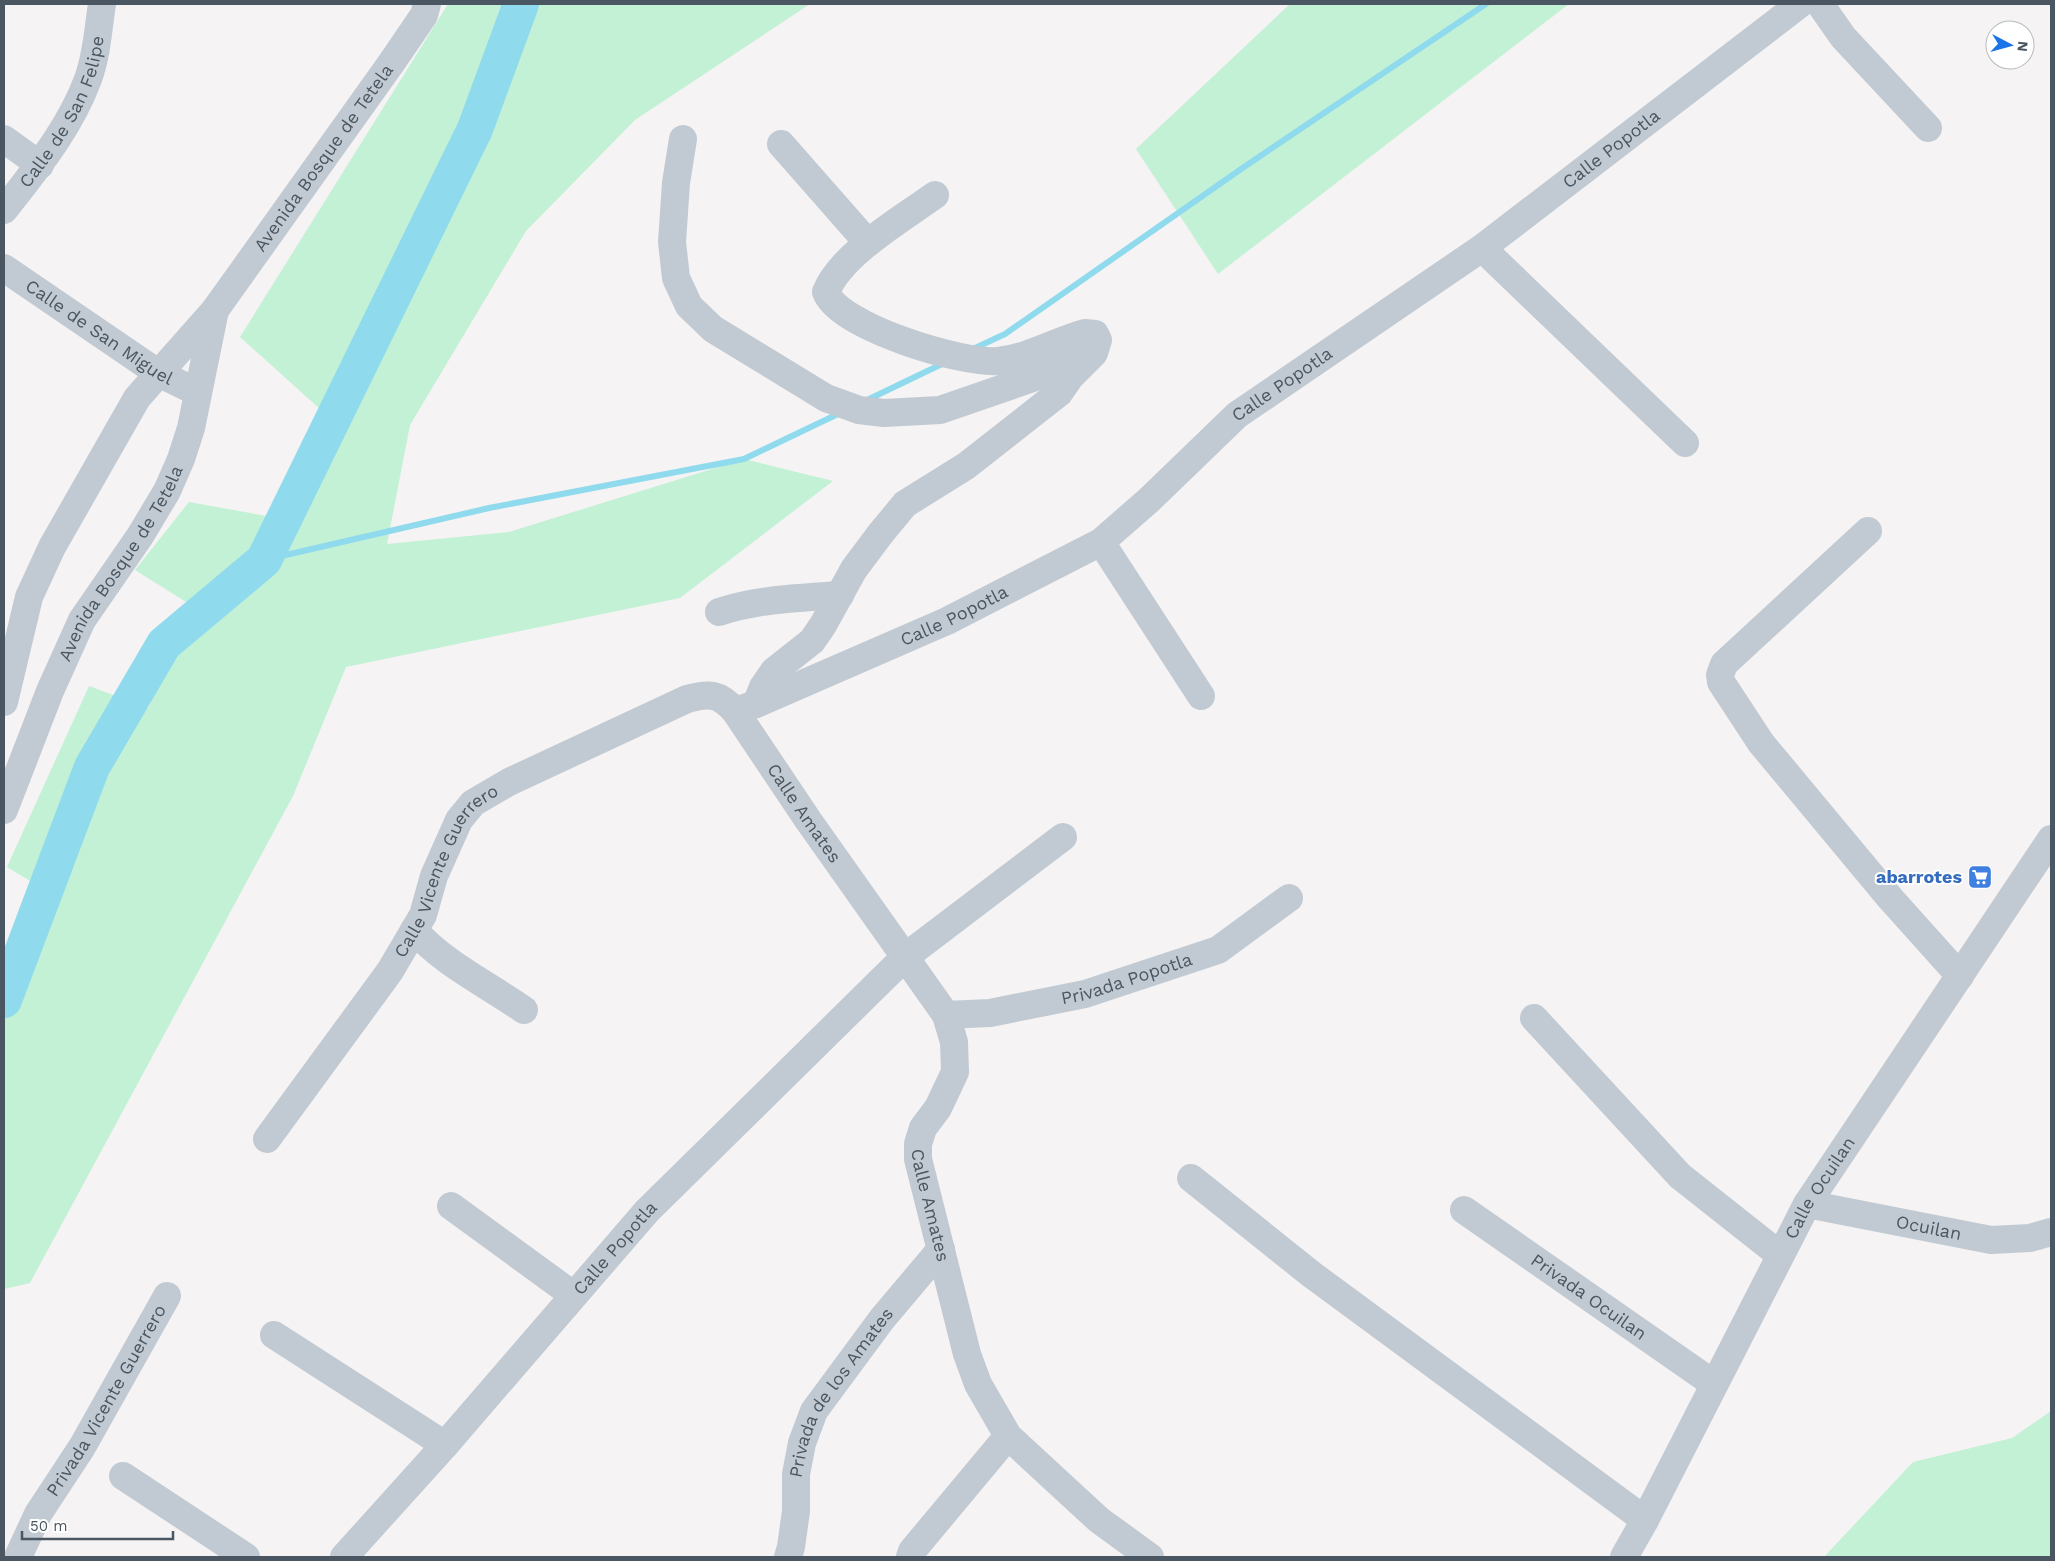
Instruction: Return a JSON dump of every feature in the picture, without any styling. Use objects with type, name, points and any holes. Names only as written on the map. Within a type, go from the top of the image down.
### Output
[{"type":"street","name":"Calle de San Felipe","points":[[4,210],[40,165],[69,119],[88,78],[95,50],[102,4]]},
{"type":"street","name":"Avenida Bosque de Tetela","points":[[4,702],[30,597],[52,546],[137,398],[215,310],[392,62],[424,15],[427,4]]},
{"type":"street","name":"Calle Popotla","points":[[746,707],[947,621],[1101,542],[1149,500],[1237,414],[1482,248],[1800,4]]},
{"type":"street","points":[[1820,4],[1843,37],[1928,128]]},
{"type":"street","points":[[4,139],[40,165]]},
{"type":"street","points":[[682,139],[676,183],[672,242],[676,278],[689,306],[713,330],[826,398],[859,410],[884,413],[940,410],[1053,371],[1083,364]]},
{"type":"street","points":[[781,144],[868,243]]},
{"type":"street","points":[[746,707],[774,671],[812,641],[854,568],[905,504],[966,466],[1059,393],[1094,353],[1097,346],[1098,340],[1095,334],[1092,333],[1071,337],[1015,358],[996,361],[968,359],[916,346],[844,314],[832,302],[826,292],[836,274],[868,243],[935,195]]},
{"type":"street","points":[[1482,248],[1685,443]]},
{"type":"street","name":"Calle de San Miguel","points":[[4,268],[158,373],[197,392]]},
{"type":"street","name":"Avenida Bosque de Tetela","points":[[4,810],[50,691],[82,620],[140,536],[167,491],[181,459],[191,428],[215,310]]},
{"type":"street","points":[[1868,530],[1724,664],[1720,675],[1721,682],[1761,743],[1890,898],[1960,976]]},
{"type":"street","points":[[1101,542],[1201,696]]},
{"type":"street","points":[[719,612],[742,605],[791,598],[840,595]]},
{"type":"street","name":"Calle Amates","points":[[702,695],[718,697],[746,707],[808,820],[946,1014],[954,1042],[955,1072],[938,1108],[923,1128],[918,1144],[918,1159],[967,1354],[978,1384],[1008,1436],[1099,1520],[1150,1557]]},
{"type":"street","name":"Calle Vicente Guerrero","points":[[267,1139],[390,971],[423,915],[434,876],[459,820],[472,803],[510,782],[687,699],[702,695]]},
{"type":"street","name":"Calle Popotla","points":[[344,1557],[445,1445],[647,1211],[905,958],[1063,837]]},
{"type":"street","name":"Calle Ocuilan","points":[[1624,1557],[1645,1520],[1807,1204],[2051,839]]},
{"type":"street","name":"Privada Popotla","points":[[946,1014],[990,1013],[1085,994],[1218,950],[1289,898]]},
{"type":"street","points":[[414,930],[425,943],[443,957],[524,1010]]},
{"type":"street","points":[[1534,1018],[1680,1176],[1780,1255]]},
{"type":"street","points":[[1191,1178],[1312,1274],[1645,1520]]},
{"type":"street","name":"Ocuilan","points":[[1807,1204],[1991,1240],[2030,1238],[2050,1234]]},
{"type":"street","points":[[451,1206],[574,1295]]},
{"type":"street","name":"Privada Ocuilan","points":[[1464,1210],[1714,1384]]},
{"type":"street","name":"Privada de los Amates","points":[[788,1557],[792,1547],[796,1511],[796,1474],[802,1442],[814,1412],[882,1319],[941,1248]]},
{"type":"street","name":"Privada Vicente Guerrero","points":[[18,1557],[38,1514],[82,1447],[166,1296]]},
{"type":"street","points":[[274,1335],[445,1445]]},
{"type":"street","points":[[910,1557],[912,1551],[1008,1436]]},
{"type":"street","points":[[123,1476],[246,1557]]},
{"type":"green space","points":[[448,4],[810,4],[635,120],[526,231],[410,425],[387,544],[509,532],[744,459],[833,481],[680,598],[346,667],[293,796],[30,1283],[4,1289],[4,951],[50,893],[7,867],[89,686],[148,708],[194,607],[135,570],[189,502],[289,520],[321,410],[240,337]]},
{"type":"green space","points":[[1290,4],[1569,4],[1218,274],[1136,149]]},
{"type":"green space","points":[[2051,1411],[2051,1557],[1824,1557],[1913,1462],[2012,1438]]},
{"type":"waterway","points":[[4,1000],[92,767],[164,644],[264,560],[475,129],[521,4]]},
{"type":"waterway","points":[[973,349],[1005,334],[1244,167],[1486,4]]},
{"type":"waterway","points":[[865,401],[944,363]]},
{"type":"waterway","points":[[264,560],[489,508],[744,459],[840,413]]},
{"type":"place","name":"abarrotes","points":[[1980,877]]}]
